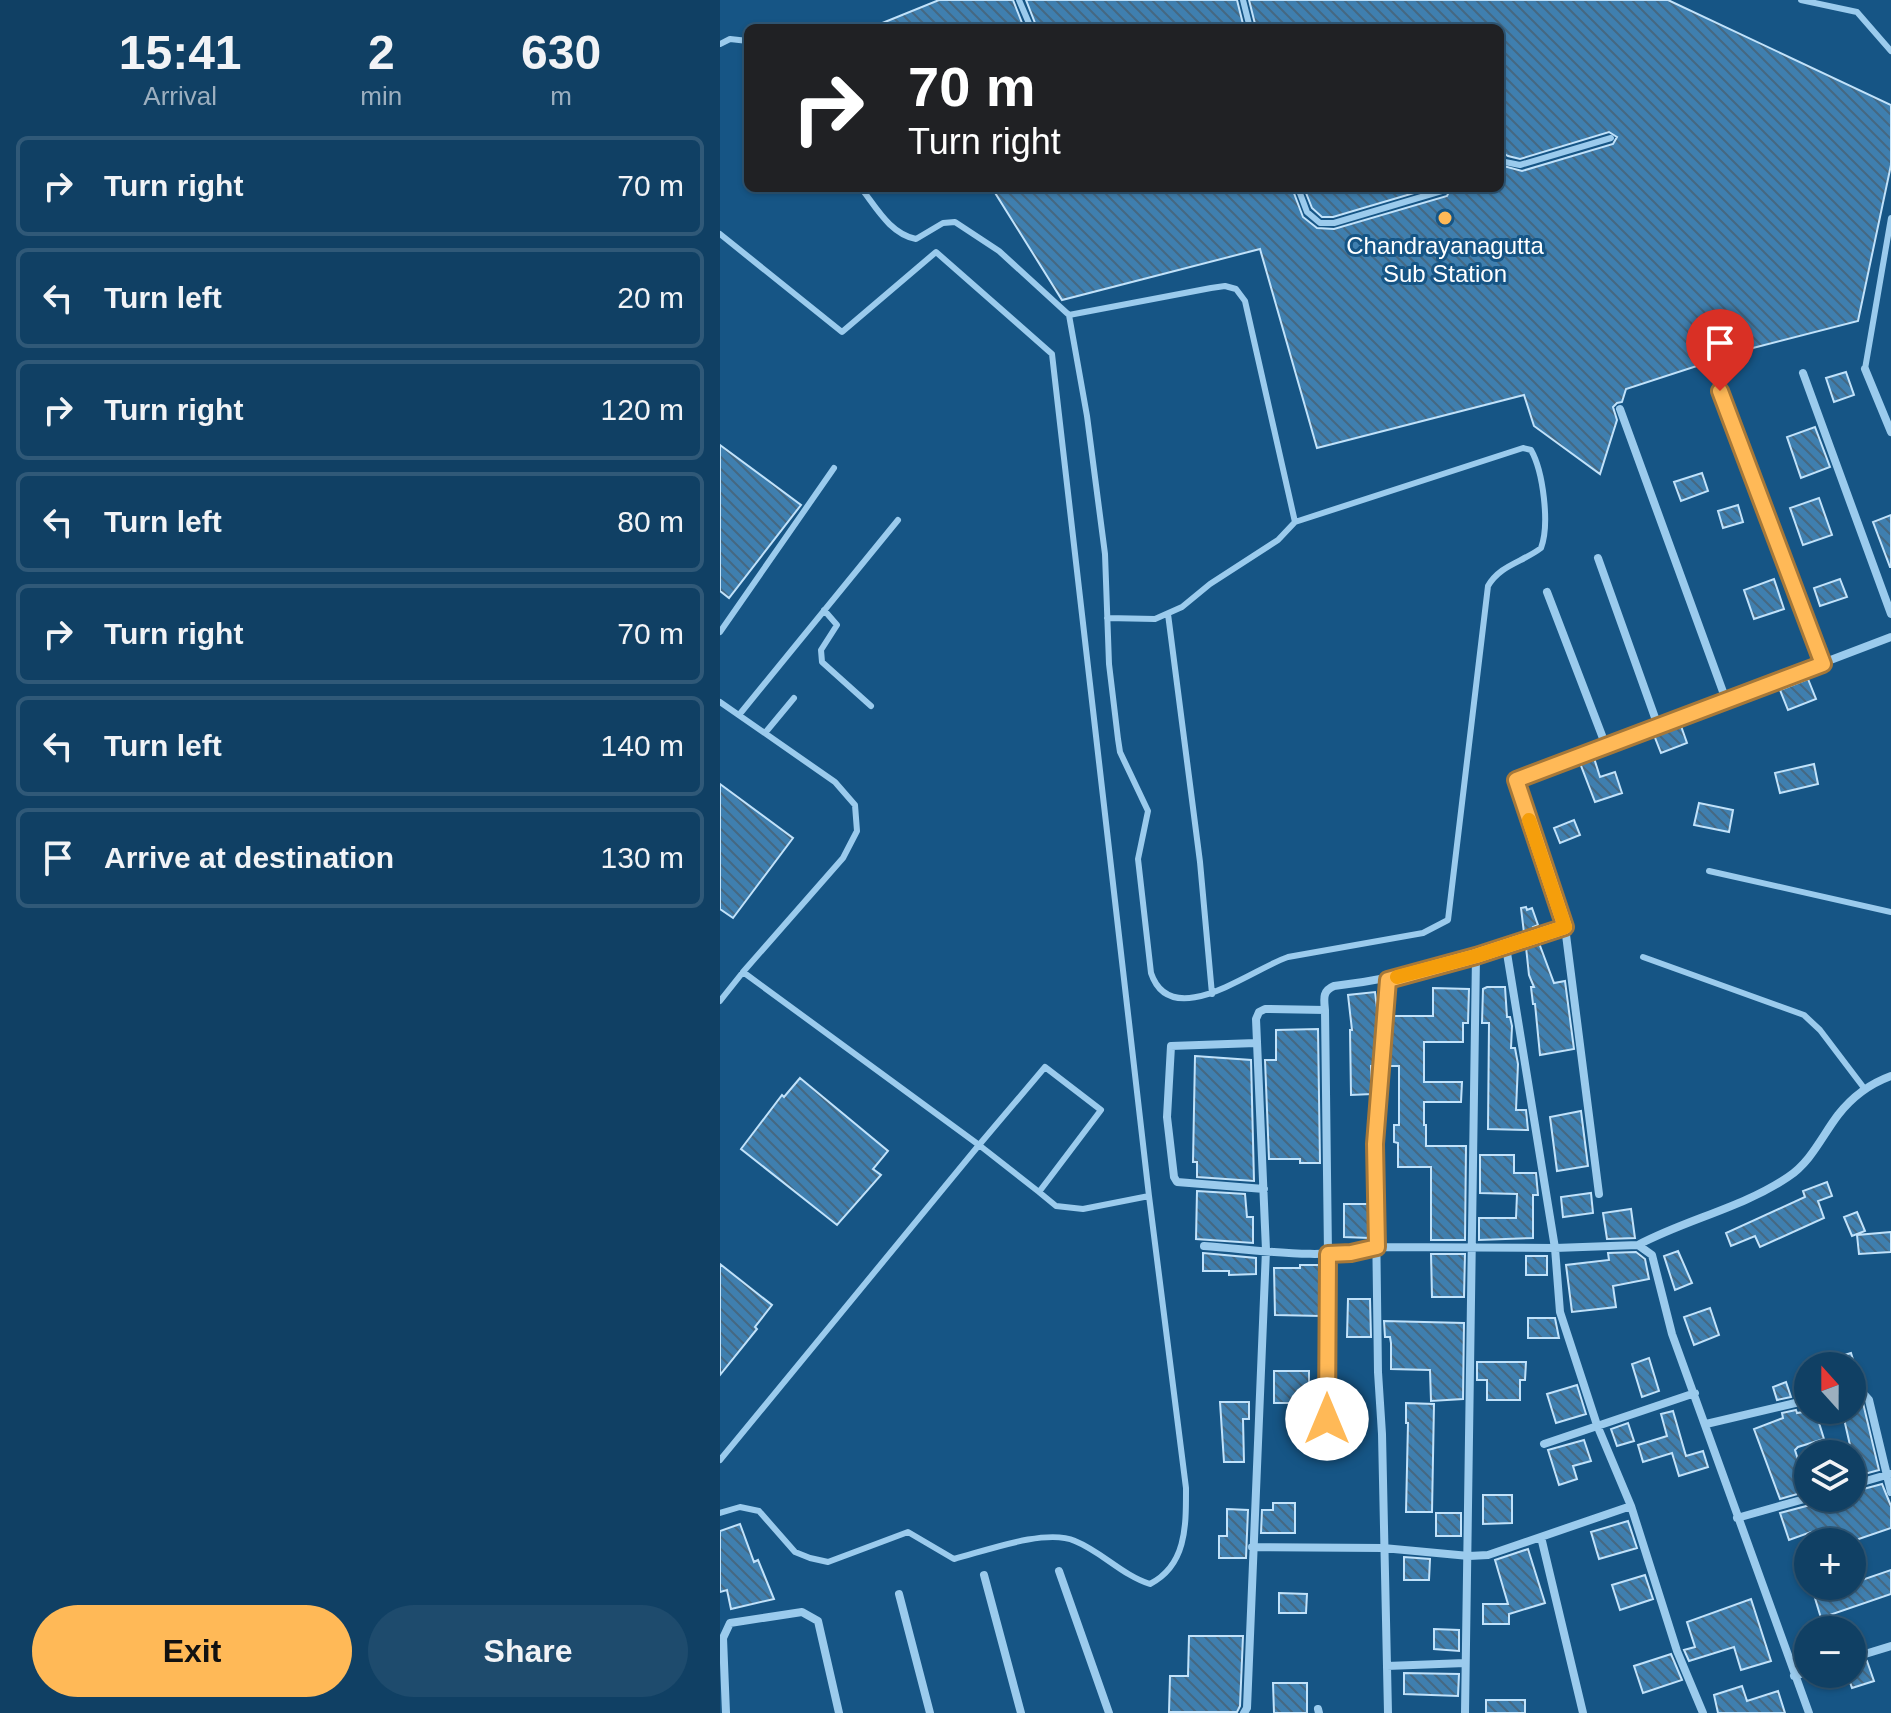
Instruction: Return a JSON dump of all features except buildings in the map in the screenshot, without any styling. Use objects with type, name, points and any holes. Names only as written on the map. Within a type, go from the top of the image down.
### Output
[{"type":"street","points":[[1865,369],[1891,432]]},
{"type":"street","points":[[1803,373],[1891,614]]},
{"type":"street","points":[[1720,391],[1823,664]]},
{"type":"street","points":[[1620,409],[1726,700]]},
{"type":"street","points":[[1598,558],[1658,726]]},
{"type":"street","points":[[1547,592],[1606,746]]},
{"type":"street","points":[[1599,1194],[1565,927],[1516,780],[1891,637]]},
{"type":"street","points":[[1327,1419],[1324,996],[1328,988],[1388,980],[1565,927]]},
{"type":"street","points":[[1506,947],[1555,1248],[1560,1312],[1597,1425],[1631,1506],[1677,1651],[1703,1713]]},
{"type":"street","points":[[1465,1713],[1476,956]]},
{"type":"street","points":[[1388,980],[1375,1144],[1388,1713]]},
{"type":"street","points":[[1244,1713],[1247,1708],[1266,1250],[1256,1019],[1259,1012],[1265,1009],[1325,1010]]},
{"type":"street","points":[[1256,1043],[1171,1046],[1167,1117],[1177,1182],[1264,1189]]},
{"type":"street","points":[[1204,1246],[1328,1254],[1377,1247],[1638,1245],[1663,1232],[1728,1208],[1790,1176],[1813,1153],[1838,1114],[1864,1088],[1891,1076]]},
{"type":"street","points":[[1638,1245],[1652,1255],[1672,1334],[1794,1676]]},
{"type":"street","points":[[1544,1444],[1695,1393]]},
{"type":"street","points":[[1866,1397],[1891,1492]]},
{"type":"street","points":[[1706,1424],[1794,1403]]},
{"type":"street","points":[[1866,1481],[1889,1475]]},
{"type":"street","points":[[1737,1518],[1794,1502]]},
{"type":"street","points":[[1252,1547],[1383,1548],[1488,1555],[1631,1506]]},
{"type":"street","points":[[1541,1537],[1583,1713]]},
{"type":"street","points":[[1059,1571],[1109,1713]]},
{"type":"street","points":[[984,1575],[1021,1713]]},
{"type":"street","points":[[899,1594],[930,1713]]},
{"type":"street","points":[[726,1713],[723,1638],[730,1623],[802,1612],[818,1621],[839,1713]]},
{"type":"street","points":[[1866,1654],[1891,1646]]},
{"type":"street","points":[[1387,1666],[1465,1663]]},
{"type":"street","points":[[1799,1688],[1809,1713]]},
{"type":"lane","points":[[1019,0],[1029,24]]},
{"type":"lane","points":[[1243,0],[1249,24]]},
{"type":"lane","points":[[1801,0],[1857,12],[1891,51]]},
{"type":"lane","points":[[720,44],[730,39],[744,41]]},
{"type":"lane","points":[[1504,161],[1520,165],[1611,138]]},
{"type":"lane","points":[[864,192],[885,220],[905,237],[916,239],[943,223],[955,222],[999,251],[1069,315],[1087,416],[1105,554],[1107,618],[1109,664],[1120,752],[1148,811],[1138,859],[1151,973],[1156,988],[1167,996],[1180,998],[1212,994],[1267,964],[1288,957],[1423,933],[1448,920],[1488,586],[1499,570],[1541,548],[1546,526],[1538,464],[1531,450],[1523,448],[1295,522],[1278,540],[1210,584],[1182,607],[1155,619],[1107,618]]},
{"type":"lane","points":[[1300,192],[1307,212],[1320,223],[1334,223],[1438,192]]},
{"type":"lane","points":[[1865,369],[1891,218]]},
{"type":"lane","points":[[720,234],[842,332],[936,252],[1052,354],[1149,1196],[1186,1488],[1186,1522],[1174,1562],[1165,1576],[1150,1584],[1135,1579],[1073,1539],[1046,1537],[954,1559],[908,1532],[828,1562],[795,1552],[759,1511],[740,1507],[720,1513]]},
{"type":"lane","points":[[1069,315],[1211,288],[1225,286],[1236,289],[1245,301],[1295,522]]},
{"type":"lane","points":[[720,632],[834,468]]},
{"type":"lane","points":[[739,715],[898,520]]},
{"type":"lane","points":[[824,610],[837,625],[819,654],[822,662],[871,706]]},
{"type":"lane","points":[[1168,614],[1200,862],[1212,994]]},
{"type":"lane","points":[[765,733],[794,698]]},
{"type":"lane","points":[[720,702],[835,782],[855,805],[857,831],[843,858],[720,1001]]},
{"type":"lane","points":[[1709,871],[1891,912]]},
{"type":"lane","points":[[1643,957],[1804,1015],[1820,1030],[1864,1088]]},
{"type":"lane","points":[[743,972],[979,1145],[1056,1206],[1083,1209],[1149,1196]]},
{"type":"lane","points":[[720,1460],[1045,1067],[1101,1110],[1039,1192]]},
{"type":"slow traffic","points":[[1397,977],[1476,956],[1565,927],[1529,820]]},
{"type":"place","name":"Chandrayanagutta Sub Station","points":[[1445,218]]},
{"type":"route","points":[[1327,1419],[1328,1254],[1377,1247],[1375,1144],[1388,980],[1565,927],[1516,780],[1823,664],[1720,391]]}]
